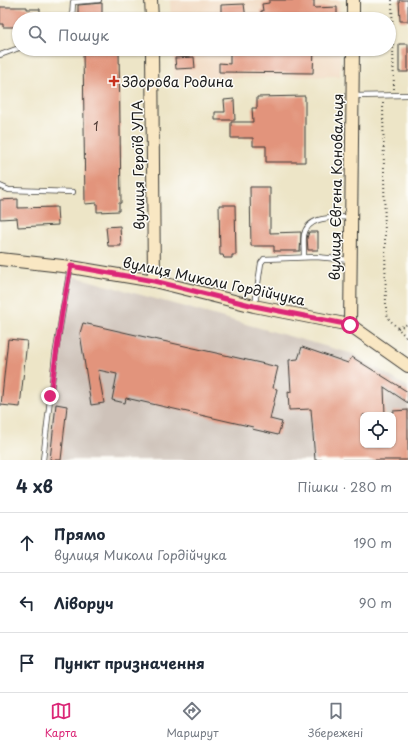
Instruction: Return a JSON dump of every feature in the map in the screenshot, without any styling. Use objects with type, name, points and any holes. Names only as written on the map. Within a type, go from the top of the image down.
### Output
[{"type":"street","points":[[152,0],[152,12]]},
{"type":"street","points":[[353,0],[353,12]]},
{"type":"street","name":"вулиця Героїв УПА","points":[[152,56],[154,281]]},
{"type":"street","name":"вулиця Євгена Коновальця","points":[[350,325],[353,56]]},
{"type":"street","name":"вулиця Миколи Гордійчука","points":[[0,259],[71,266],[154,281],[254,306],[350,325],[408,366]]},
{"type":"lane","points":[[72,12],[73,2],[99,0]]},
{"type":"lane","points":[[0,55],[12,51]]},
{"type":"lane","points":[[352,96],[408,95]]},
{"type":"lane","points":[[0,186],[10,190],[73,192]]},
{"type":"lane","points":[[304,257],[304,235],[307,228],[311,224],[323,219],[351,217]]},
{"type":"lane","points":[[254,306],[262,260],[267,258],[304,257],[350,260]]},
{"type":"lane","points":[[43,460],[55,356],[71,266]]},
{"type":"path","points":[[392,0],[392,12]]},
{"type":"path","points":[[394,56],[395,88],[383,95],[386,309],[388,318],[408,339]]},
{"type":"path","points":[[397,328],[408,324]]},
{"type":"shaded area","points":[[170,0],[340,0],[340,12],[171,12]]},
{"type":"shaded area","points":[[173,56],[340,56],[340,76],[174,79]]},
{"type":"shaded area","points":[[73,276],[353,354],[408,387],[408,460],[47,460],[59,356]]},
{"type":"building","points":[[269,0],[314,0],[314,8],[337,7],[337,12],[261,12],[263,11],[262,4],[269,3]]},
{"type":"building","points":[[399,0],[408,0],[408,21],[400,21]]},
{"type":"building","points":[[102,3],[102,12],[78,12],[78,5]]},
{"type":"building","points":[[244,4],[245,12],[221,12],[221,5]]},
{"type":"building","points":[[0,7],[27,7],[27,9],[40,9],[40,12],[12,12],[12,27],[3,27],[3,24],[0,24]]},
{"type":"building","points":[[399,44],[408,44],[408,72],[399,72]]},
{"type":"building","points":[[83,56],[119,56],[121,203],[119,203],[119,211],[97,212],[97,203],[85,204]]},
{"type":"building","points":[[230,56],[314,56],[313,73],[219,72],[219,63],[230,64]]},
{"type":"building","points":[[194,57],[195,68],[176,69],[175,58]]},
{"type":"building","points":[[305,96],[305,162],[266,162],[266,146],[253,146],[253,138],[231,138],[231,122],[253,122],[252,108],[257,108],[257,97]]},
{"type":"building","points":[[234,99],[235,120],[215,120],[215,112],[225,112],[224,100]]},
{"type":"building","points":[[250,187],[270,187],[270,233],[301,232],[300,251],[274,251],[274,246],[251,246]]},
{"type":"building","points":[[18,199],[18,208],[57,207],[58,225],[18,227],[17,218],[0,219],[0,200]]},
{"type":"building","points":[[219,205],[235,205],[236,255],[232,255],[232,258],[224,258],[223,255],[220,255]]},
{"type":"building","points":[[120,226],[121,246],[108,246],[106,227]]},
{"type":"building","points":[[309,232],[318,232],[318,250],[308,250],[307,238]]},
{"type":"building","points":[[83,323],[278,367],[273,388],[277,389],[270,419],[282,422],[278,435],[252,429],[253,427],[126,398],[125,403],[112,400],[117,374],[98,370],[104,403],[91,405],[80,333]]},
{"type":"building","points":[[8,339],[27,341],[20,407],[1,405]]},
{"type":"building","points":[[302,347],[348,363],[352,357],[408,392],[408,403],[384,387],[385,412],[360,412],[360,448],[396,448],[396,412],[393,411],[408,410],[408,460],[315,460],[311,409],[289,410],[288,391],[291,392],[289,360],[298,359]]},
{"type":"building","points":[[56,404],[67,406],[61,460],[50,460]]},
{"type":"place","name":"Здорова Родина","points":[[114,81]]},
{"type":"route","points":[[50,396],[55,356],[71,266],[154,281],[254,306],[350,325]]}]
